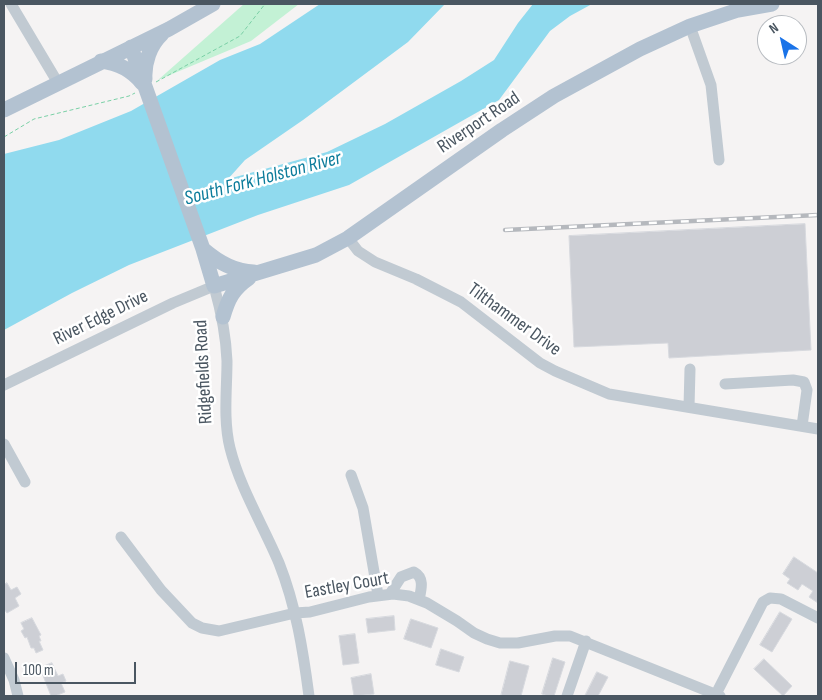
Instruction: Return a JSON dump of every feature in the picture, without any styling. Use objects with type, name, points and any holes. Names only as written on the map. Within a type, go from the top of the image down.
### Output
[{"type":"main road","name":"Riverport Road","points":[[214,286],[316,255],[348,238],[473,150],[554,96],[640,49],[690,26],[738,10],[772,4]]},
{"type":"main road","points":[[4,110],[169,29],[212,5]]},
{"type":"main road","points":[[143,81],[145,63],[152,46],[169,29]]},
{"type":"main road","name":"Ridgefields Road","points":[[131,47],[203,249],[214,286]]},
{"type":"main road","points":[[101,61],[113,62],[125,67],[143,81]]},
{"type":"main road","points":[[203,249],[232,268],[249,272],[264,272]]},
{"type":"main road","points":[[223,317],[227,302],[238,286],[248,278],[264,272]]},
{"type":"street","points":[[11,4],[58,83]]},
{"type":"street","points":[[690,26],[711,85],[719,160]]},
{"type":"street","name":"Tilthammer Drive","points":[[348,238],[358,251],[375,262],[416,279],[461,302],[540,363],[609,394],[818,429]]},
{"type":"street","name":"Ridgefields Road","points":[[214,286],[223,317],[227,358],[227,425],[229,444],[236,468],[278,562],[295,613],[302,643],[308,696]]},
{"type":"street","name":"River Edge Drive","points":[[4,385],[173,303],[214,286]]},
{"type":"street","points":[[689,407],[690,369]]},
{"type":"street","points":[[725,384],[793,380],[804,382],[808,390],[802,426]]},
{"type":"street","points":[[4,444],[25,482]]},
{"type":"street","points":[[351,475],[363,508],[384,595]]},
{"type":"street","name":"Eastley Court","points":[[121,537],[161,590],[192,623],[202,628],[219,631],[384,595],[409,596],[441,611],[487,640],[500,643],[518,643],[555,636],[570,636],[718,695]]},
{"type":"street","points":[[384,595],[401,577],[414,572],[418,574],[421,582],[419,600]]},
{"type":"street","points":[[718,695],[762,602],[770,598],[781,600],[818,618]]},
{"type":"street","points":[[567,696],[586,641]]},
{"type":"street","points":[[4,658],[14,680],[18,696]]},
{"type":"green space","points":[[244,4],[299,4],[251,41],[158,80]]},
{"type":"water","name":"South Fork Holston River","points":[[320,4],[445,4],[408,42],[303,120],[245,160],[228,179],[327,152],[385,124],[461,81],[494,60],[533,4],[592,4],[570,16],[550,31],[499,100],[349,185],[258,215],[129,265],[4,330],[4,154],[59,140],[131,111],[220,60],[260,44]]},
{"type":"building","points":[[805,224],[811,350],[669,358],[668,343],[574,347],[569,236]]},
{"type":"building","points":[[794,557],[818,573],[818,603],[809,597],[813,591],[802,584],[798,590],[787,583],[790,579],[783,574]]},
{"type":"building","points":[[7,583],[11,590],[17,587],[21,594],[15,598],[19,606],[7,613],[4,609],[4,585]]},
{"type":"building","points":[[780,612],[792,619],[772,652],[760,645]]},
{"type":"building","points":[[394,616],[395,630],[368,633],[366,619]]},
{"type":"building","points":[[32,618],[41,635],[39,636],[41,641],[39,641],[43,650],[36,653],[34,648],[31,648],[27,637],[25,638],[21,631],[24,629],[21,623]]},
{"type":"building","points":[[411,619],[438,628],[431,648],[404,639]]},
{"type":"building","points":[[355,634],[359,663],[343,665],[339,636]]},
{"type":"building","points":[[441,649],[464,657],[459,672],[436,665]]},
{"type":"building","points":[[553,658],[565,662],[554,696],[548,696],[542,694]]},
{"type":"building","points":[[764,659],[792,686],[783,696],[754,669]]},
{"type":"building","points":[[510,661],[529,666],[521,696],[501,696]]},
{"type":"building","points":[[52,663],[58,676],[63,674],[66,681],[61,683],[65,692],[55,696],[51,696],[40,668]]},
{"type":"building","points":[[597,672],[608,677],[598,696],[585,696]]},
{"type":"building","points":[[371,674],[374,694],[354,696],[351,678]]},
{"type":"railway","points":[[505,230],[818,215]]}]
